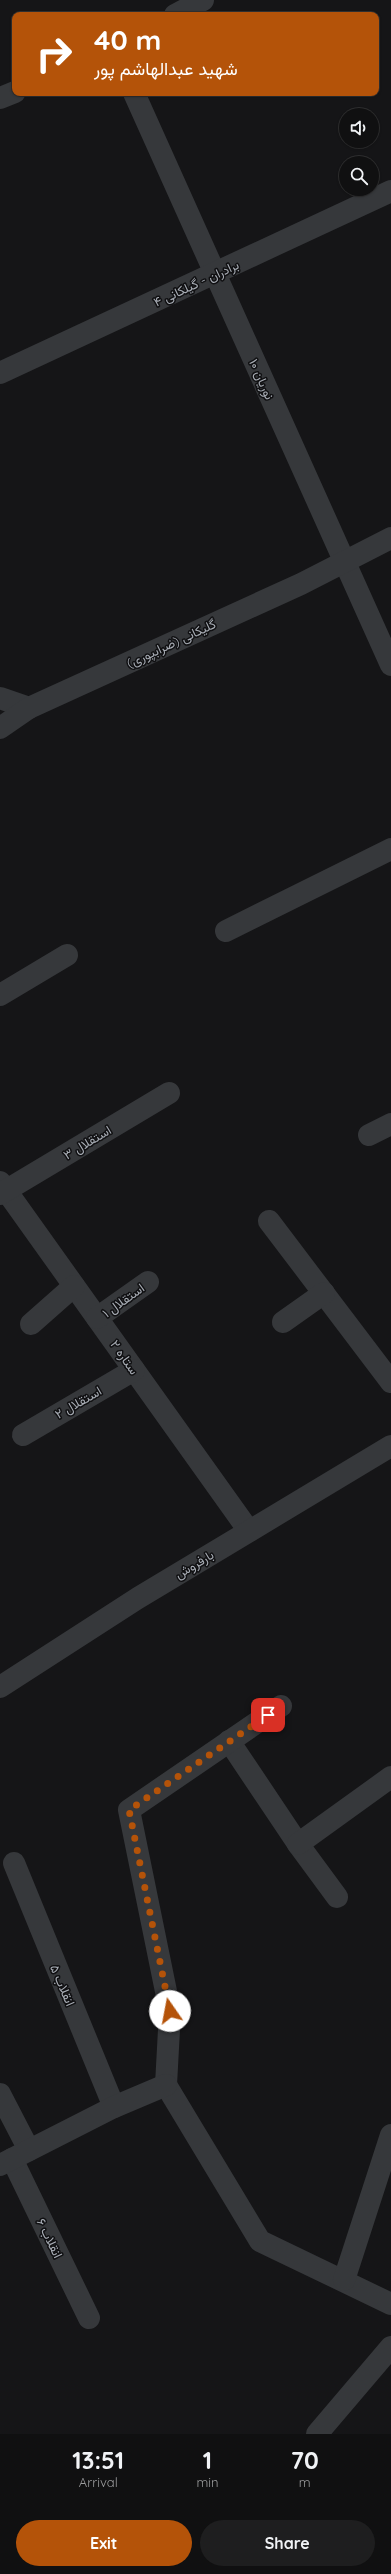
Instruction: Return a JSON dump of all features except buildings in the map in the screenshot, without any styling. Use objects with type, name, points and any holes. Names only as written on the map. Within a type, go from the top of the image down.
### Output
[{"type":"street","points":[[181,12],[203,0]]},
{"type":"street","points":[[0,98],[12,93]]},
{"type":"street","name":"نوریان ۱۰","points":[[135,96],[391,665]]},
{"type":"street","name":"برادران - گیلکانی ۴","points":[[0,373],[391,191]]},
{"type":"street","name":"گلیکانی (ضرابپوری)","points":[[0,728],[29,708],[301,584],[391,538]]},
{"type":"street","points":[[0,698],[29,708]]},
{"type":"street","points":[[226,930],[391,849]]},
{"type":"street","points":[[0,995],[67,955]]},
{"type":"street","name":"استقلال ۳","points":[[2,1189],[169,1093]]},
{"type":"street","points":[[369,1135],[391,1124]]},
{"type":"street","name":"ستاره ۲","points":[[2,1189],[74,1286],[249,1531]]},
{"type":"street","points":[[269,1221],[391,1382]]},
{"type":"street","name":"استقلال ۱","points":[[97,1318],[148,1282]]},
{"type":"street","points":[[31,1324],[74,1286]]},
{"type":"street","points":[[283,1322],[324,1293]]},
{"type":"street","name":"استقلال ۲","points":[[23,1435],[134,1370]]},
{"type":"street","name":"بارفروش","points":[[0,1687],[138,1598],[391,1446]]},
{"type":"street","points":[[281,1706],[129,1810],[170,2011],[166,2085],[260,2241],[344,2280],[391,2304]]},
{"type":"street","points":[[229,1741],[298,1844],[337,1897]]},
{"type":"street","points":[[298,1844],[391,1777]]},
{"type":"street","name":"انقلاب ۵","points":[[14,1863],[114,2107]]},
{"type":"street","points":[[14,2158],[114,2107],[166,2085]]},
{"type":"street","name":"انقلاب ۶","points":[[0,2094],[14,2158],[89,2318]]},
{"type":"street","points":[[344,2280],[391,2135]]},
{"type":"street","points":[[317,2434],[391,2347]]},
{"type":"route","points":[[170,2011],[129,1810],[268,1715]]}]
